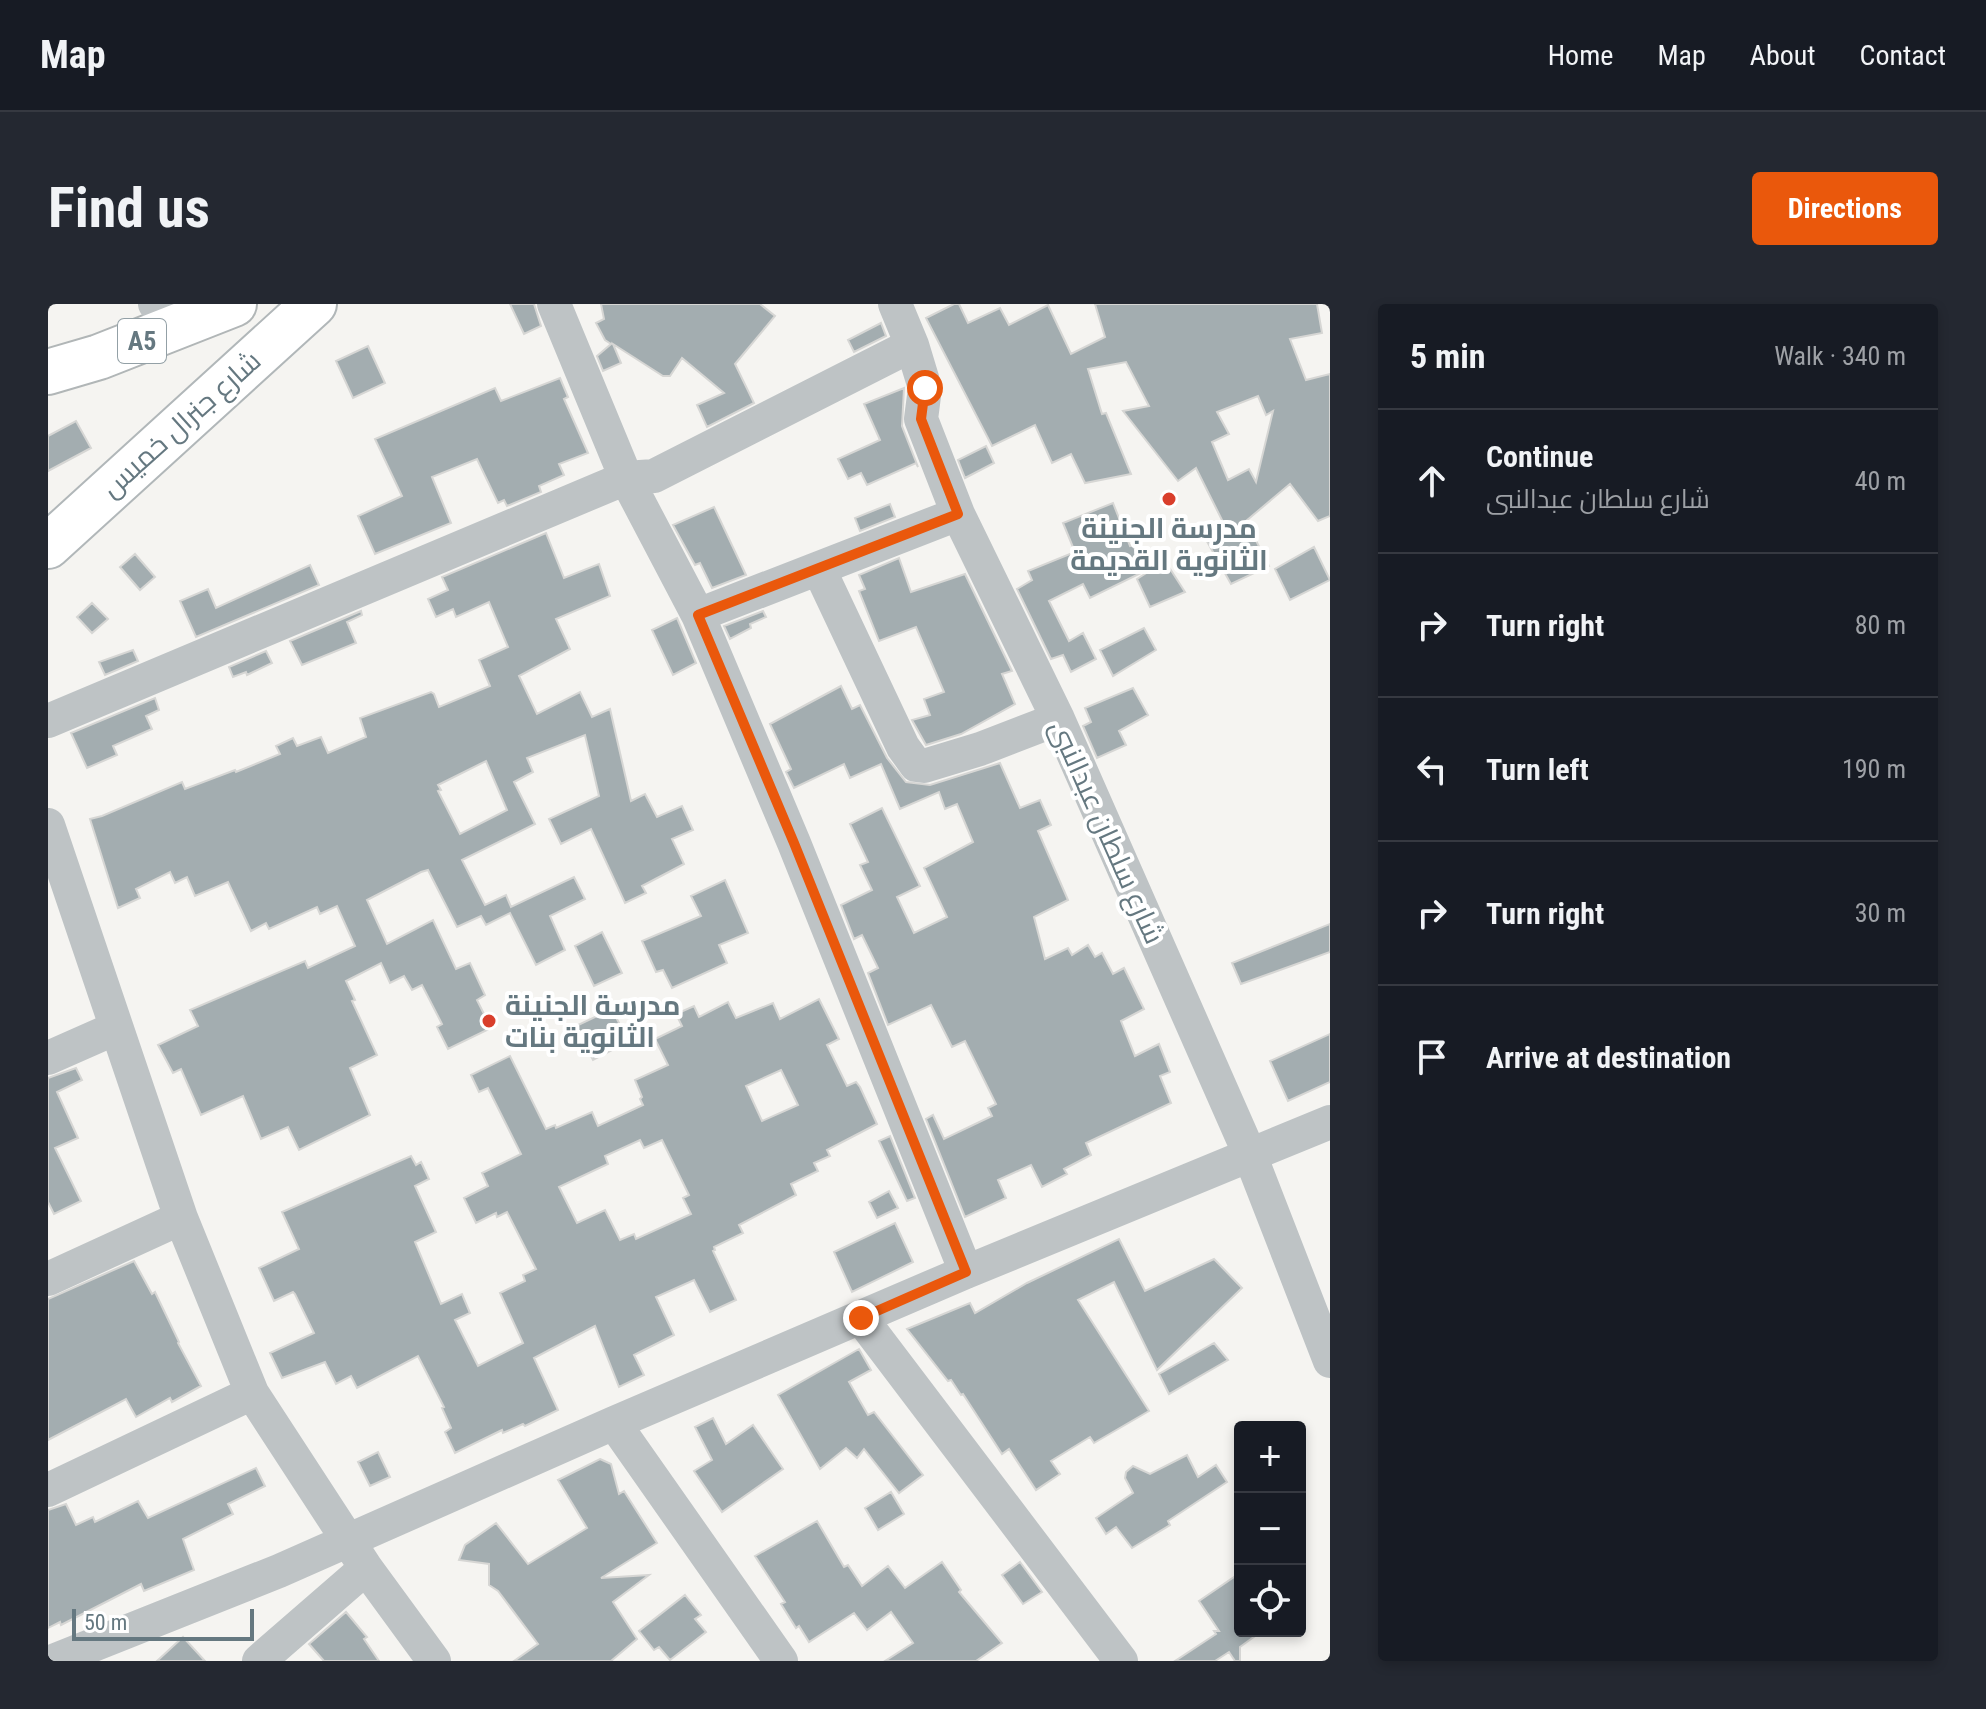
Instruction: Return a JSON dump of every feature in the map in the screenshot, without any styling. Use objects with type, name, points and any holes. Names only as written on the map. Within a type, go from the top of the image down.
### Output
[{"type":"main road","name":"A5","points":[[48,372],[169,315],[234,304]]},
{"type":"main road","name":"شارع جنرال خميس","points":[[48,546],[314,304]]},
{"type":"street","points":[[554,304],[626,478],[698,615],[794,843],[966,1272]]},
{"type":"street","name":"شارع سلطان عبدالنبى","points":[[895,304],[925,388],[921,419],[958,514],[1058,719],[1250,1155],[1330,1359]]},
{"type":"street","points":[[48,721],[626,478],[654,476],[912,345]]},
{"type":"street","points":[[698,615],[958,514]]},
{"type":"street","points":[[819,569],[903,747],[916,765],[924,766],[980,749],[1058,719]]},
{"type":"street","points":[[48,825],[181,1218],[252,1393],[357,1554],[434,1661]]},
{"type":"street","points":[[48,1058],[116,1028]]},
{"type":"street","points":[[53,1661],[279,1571],[357,1554],[614,1423],[966,1272],[1330,1122]]},
{"type":"street","points":[[48,1279],[181,1218]]},
{"type":"street","points":[[861,1318],[1121,1661]]},
{"type":"street","points":[[48,1490],[252,1393]]},
{"type":"street","points":[[614,1423],[781,1661]]},
{"type":"street","points":[[259,1661],[357,1554]]},
{"type":"building","points":[[510,304],[534,304],[541,326],[524,334]]},
{"type":"building","points":[[601,304],[760,304],[775,316],[735,364],[754,403],[707,427],[697,405],[724,393],[682,358],[670,376],[663,376],[613,344],[621,363],[603,371],[597,356],[611,344],[605,340],[596,323],[604,319]]},
{"type":"building","points":[[959,304],[968,323],[1000,308],[1009,325],[1048,305],[1071,354],[1105,337],[1095,304],[1317,304],[1322,333],[1290,339],[1306,380],[1330,374],[1330,516],[1318,521],[1290,484],[1246,521],[1269,566],[1231,584],[1204,536],[1224,524],[1196,468],[1178,481],[1123,411],[1149,406],[1126,362],[1088,369],[1102,414],[1106,413],[1131,474],[1085,483],[1071,454],[1052,463],[1035,425],[992,446],[926,318]],"holes":[[[1258,396],[1266,415],[1273,411],[1256,482],[1249,469],[1228,480],[1212,442],[1229,434],[1217,412]]]},
{"type":"building","points":[[881,323],[886,336],[854,352],[848,340]]},
{"type":"building","points":[[368,346],[385,383],[353,398],[336,361]]},
{"type":"building","points":[[560,378],[568,397],[564,399],[588,453],[559,464],[564,475],[539,486],[541,492],[507,506],[504,500],[498,503],[477,459],[432,477],[451,523],[375,554],[358,516],[402,496],[375,439],[495,388],[501,401]]},
{"type":"building","points":[[904,388],[902,426],[918,467],[916,463],[867,485],[861,473],[848,479],[838,459],[880,440],[864,404]]},
{"type":"building","points":[[76,421],[91,448],[48,471],[48,436]]},
{"type":"building","points":[[986,446],[994,463],[965,478],[958,460]]},
{"type":"building","points":[[1113,503],[1130,546],[1133,545],[1145,571],[1090,598],[1083,584],[1049,601],[1069,641],[1083,633],[1096,659],[1071,672],[1063,655],[1051,659],[1017,589],[1032,580],[1028,571],[1075,552],[1063,523]]},
{"type":"building","points":[[890,504],[895,517],[860,531],[855,518]]},
{"type":"building","points":[[714,507],[746,575],[712,588],[700,563],[695,565],[673,525]]},
{"type":"building","points":[[546,533],[564,578],[599,564],[610,596],[556,619],[570,649],[519,676],[537,714],[580,692],[592,717],[610,709],[631,801],[645,794],[657,817],[682,806],[693,830],[672,839],[684,864],[642,886],[646,893],[625,903],[591,829],[561,844],[549,819],[599,796],[585,735],[527,758],[533,772],[514,782],[535,824],[462,860],[485,905],[506,895],[511,907],[574,877],[585,899],[550,916],[565,950],[536,965],[510,913],[486,925],[481,916],[457,927],[428,870],[367,900],[387,944],[433,920],[456,969],[470,963],[485,995],[477,1000],[491,1028],[448,1049],[437,1027],[442,1024],[422,985],[412,990],[404,976],[390,983],[381,963],[346,981],[377,1055],[350,1068],[370,1115],[299,1150],[288,1127],[261,1139],[243,1096],[201,1115],[181,1069],[173,1073],[158,1045],[198,1026],[190,1010],[305,961],[308,968],[355,946],[337,906],[320,914],[317,907],[269,929],[266,923],[251,931],[228,882],[195,896],[187,877],[175,883],[170,872],[136,889],[140,898],[118,908],[90,819],[182,782],[185,789],[236,772],[280,754],[276,746],[293,738],[297,746],[321,737],[328,753],[366,737],[360,718],[431,692],[439,707],[490,686],[479,660],[508,647],[489,602],[456,617],[453,609],[436,617],[428,599],[448,590],[442,577]],"holes":[[[486,761],[507,810],[460,834],[438,791],[441,790],[438,785]]]},
{"type":"building","points":[[1314,547],[1330,580],[1290,600],[1275,569]]},
{"type":"building","points":[[135,554],[155,577],[140,590],[120,567]]},
{"type":"building","points":[[899,558],[911,592],[965,574],[1012,671],[1002,674],[1015,704],[961,734],[926,745],[912,720],[930,715],[924,699],[944,692],[916,627],[879,641],[859,591],[865,589],[859,575]]},
{"type":"building","points":[[1165,561],[1185,592],[1150,607],[1137,579]]},
{"type":"building","points":[[310,565],[319,585],[196,637],[180,601],[208,589],[216,608]]},
{"type":"building","points":[[92,603],[108,619],[92,633],[77,617]]},
{"type":"building","points":[[361,611],[362,615],[347,622],[356,643],[302,665],[290,641]]},
{"type":"building","points":[[763,611],[766,617],[730,639],[724,626]]},
{"type":"building","points":[[677,618],[696,663],[673,675],[652,630]]},
{"type":"building","points":[[1144,628],[1156,650],[1113,676],[1100,650]]},
{"type":"building","points":[[133,650],[138,661],[105,675],[99,662]]},
{"type":"building","points":[[266,651],[272,663],[247,675],[246,672],[233,677],[229,667]]},
{"type":"building","points":[[841,686],[852,709],[860,705],[887,758],[906,782],[930,785],[1000,763],[1020,808],[1040,800],[1051,825],[1038,831],[1068,900],[1034,917],[1045,959],[1068,948],[1072,955],[1088,945],[1095,957],[1102,953],[1113,974],[1124,968],[1144,1009],[1121,1021],[1135,1056],[1159,1044],[1170,1072],[1160,1076],[1171,1103],[1086,1143],[1091,1155],[1064,1169],[1067,1174],[1042,1187],[1031,1165],[998,1180],[1006,1198],[965,1217],[926,1119],[933,1115],[944,1139],[992,1116],[988,1108],[996,1104],[965,1041],[952,1047],[931,1005],[888,1025],[868,973],[878,968],[862,935],[854,939],[841,905],[872,890],[860,865],[868,862],[850,824],[882,808],[920,886],[897,897],[914,933],[947,917],[924,868],[973,842],[957,804],[945,809],[939,792],[900,809],[881,764],[850,778],[844,764],[794,788],[786,772],[791,769],[770,724]]},
{"type":"building","points":[[1133,688],[1148,715],[1119,731],[1126,745],[1097,758],[1083,726],[1091,722],[1085,708]]},
{"type":"building","points":[[155,698],[159,710],[146,716],[152,729],[113,746],[117,755],[87,768],[71,733]]},
{"type":"building","points":[[725,880],[748,933],[719,945],[727,963],[672,988],[663,970],[656,972],[642,941],[701,916],[691,896]]},
{"type":"building","points":[[1330,924],[1330,952],[1241,984],[1232,963]]},
{"type":"building","points":[[602,932],[622,973],[594,986],[575,946]]},
{"type":"building","points":[[819,999],[839,1039],[827,1045],[847,1086],[856,1082],[860,1087],[877,1124],[827,1150],[830,1156],[814,1163],[818,1171],[791,1184],[796,1195],[739,1225],[743,1233],[714,1247],[713,1251],[736,1300],[710,1312],[694,1280],[656,1297],[674,1335],[634,1355],[644,1375],[619,1387],[595,1326],[534,1358],[558,1410],[525,1426],[523,1424],[503,1433],[502,1430],[455,1453],[445,1432],[451,1428],[444,1407],[418,1356],[357,1388],[351,1376],[336,1384],[325,1362],[282,1378],[270,1353],[314,1333],[295,1294],[293,1292],[274,1301],[259,1268],[299,1249],[282,1212],[411,1156],[416,1165],[421,1162],[429,1179],[415,1186],[436,1232],[415,1242],[441,1304],[462,1294],[470,1313],[455,1320],[478,1366],[523,1343],[500,1293],[525,1281],[523,1275],[536,1269],[507,1212],[497,1217],[496,1213],[476,1223],[464,1198],[488,1186],[482,1173],[521,1154],[488,1088],[479,1092],[471,1075],[510,1056],[546,1129],[555,1125],[556,1128],[592,1112],[598,1126],[643,1105],[635,1080],[668,1065],[655,1039],[682,1026],[676,1014],[694,1006],[699,1017],[728,1002],[736,1018],[773,1003],[780,1019]],"holes":[[[781,1070],[798,1105],[762,1121],[746,1086]],[[640,1140],[644,1148],[662,1140],[689,1195],[683,1198],[691,1214],[636,1239],[634,1234],[620,1240],[605,1210],[577,1223],[559,1187],[608,1164],[605,1156]]]},
{"type":"building","points":[[612,1009],[626,1037],[614,1043],[616,1048],[593,1060],[576,1026]]},
{"type":"building","points":[[1330,1034],[1330,1082],[1288,1101],[1270,1061]]},
{"type":"building","points":[[76,1068],[82,1080],[57,1092],[78,1138],[55,1148],[81,1201],[54,1214],[48,1202],[48,1078]]},
{"type":"building","points":[[890,1136],[915,1198],[907,1201],[879,1141]]},
{"type":"building","points":[[889,1191],[898,1208],[877,1218],[869,1202]]},
{"type":"building","points":[[895,1223],[913,1262],[852,1292],[834,1252]]},
{"type":"building","points":[[1119,1239],[1145,1291],[1214,1259],[1242,1288],[1157,1370],[1114,1282],[1078,1300],[1149,1411],[1094,1443],[1090,1437],[1051,1461],[1060,1474],[1036,1490],[1009,1449],[1002,1454],[963,1394],[951,1380],[948,1381],[907,1329],[970,1303],[975,1313],[1027,1283]]},
{"type":"building","points":[[134,1261],[152,1294],[155,1292],[201,1386],[172,1402],[170,1398],[136,1417],[126,1399],[48,1440],[48,1299]]},
{"type":"building","points":[[1214,1343],[1228,1360],[1169,1394],[1159,1374]]},
{"type":"building","points":[[859,1349],[871,1370],[849,1382],[868,1415],[874,1412],[923,1475],[899,1493],[864,1449],[857,1458],[846,1448],[820,1469],[778,1395]]},
{"type":"building","points":[[713,1418],[726,1444],[753,1425],[783,1469],[722,1512],[694,1471],[712,1460],[695,1427]]},
{"type":"building","points":[[378,1452],[390,1477],[370,1486],[358,1462]]},
{"type":"building","points":[[1187,1455],[1198,1477],[1216,1465],[1227,1482],[1168,1521],[1170,1525],[1132,1548],[1116,1527],[1106,1534],[1096,1518],[1133,1493],[1125,1478],[1126,1472],[1133,1466],[1150,1474]]},
{"type":"building","points":[[600,1459],[611,1464],[619,1494],[624,1491],[657,1543],[601,1578],[649,1575],[613,1602],[637,1639],[611,1661],[514,1661],[538,1644],[498,1591],[489,1585],[489,1564],[459,1560],[465,1545],[496,1523],[528,1564],[587,1528],[558,1480]]},
{"type":"building","points":[[256,1468],[265,1486],[228,1504],[233,1514],[183,1539],[194,1570],[144,1591],[141,1584],[61,1625],[60,1622],[48,1628],[48,1510],[66,1504],[76,1525],[93,1517],[95,1522],[138,1501],[148,1518]]},
{"type":"building","points":[[891,1492],[904,1514],[878,1530],[865,1508]]},
{"type":"building","points":[[817,1521],[844,1567],[848,1565],[862,1586],[888,1566],[905,1588],[942,1562],[961,1590],[959,1592],[1002,1643],[976,1661],[885,1661],[913,1643],[891,1612],[867,1630],[854,1613],[809,1642],[799,1626],[796,1628],[781,1604],[785,1602],[755,1556]]},
{"type":"building","points":[[1020,1562],[1042,1592],[1023,1604],[1002,1575]]},
{"type":"building","points":[[1234,1577],[1234,1637],[1254,1637],[1240,1647],[1240,1661],[1235,1661],[1229,1652],[1215,1661],[1175,1661],[1216,1634],[1214,1631],[1219,1631],[1199,1601]]},
{"type":"building","points":[[685,1595],[701,1615],[695,1619],[706,1632],[670,1660],[659,1647],[654,1650],[639,1631]]},
{"type":"building","points":[[346,1612],[367,1637],[364,1639],[379,1661],[324,1661],[309,1644]]},
{"type":"building","points":[[183,1637],[205,1661],[157,1661]]},
{"type":"place","name":"مدرسة الجنينة الثانوية القديمة","points":[[1169,499]]},
{"type":"place","name":"مدرسة الجنينة الثانوية بنات","points":[[489,1021]]},
{"type":"route","points":[[861,1318],[966,1272],[794,843],[698,615],[958,514],[921,419],[925,388]]}]
